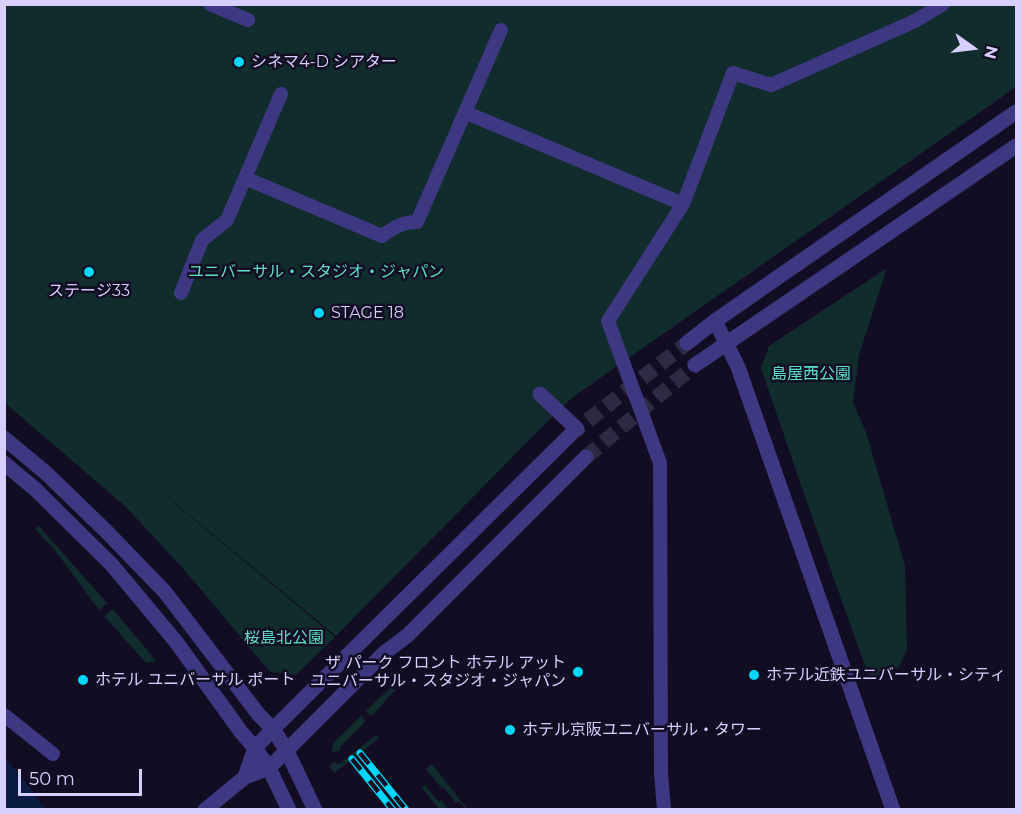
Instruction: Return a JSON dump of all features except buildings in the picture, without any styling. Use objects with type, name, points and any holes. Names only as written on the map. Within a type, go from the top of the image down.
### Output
[{"type":"street","points":[[210,4],[248,20]]},
{"type":"street","points":[[664,810],[661,774],[660,464],[608,321],[683,204],[733,73],[771,85],[915,21],[943,4]]},
{"type":"street","points":[[245,178],[382,237],[395,226],[417,222],[501,30]]},
{"type":"street","points":[[181,293],[202,240],[227,220],[281,94]]},
{"type":"street","points":[[687,343],[715,321],[1017,112]]},
{"type":"street","points":[[474,116],[683,204]]},
{"type":"street","points":[[695,365],[1017,146]]},
{"type":"street","points":[[715,321],[738,367],[892,810]]},
{"type":"street","points":[[245,777],[255,748],[273,729],[573,432],[540,394]]},
{"type":"street","points":[[4,438],[46,473],[156,583],[259,715],[273,729],[287,751],[315,810]]},
{"type":"street","points":[[205,810],[245,777],[269,768],[383,654],[408,635],[586,457]]},
{"type":"street","points":[[4,464],[35,489],[112,566],[177,643],[269,768],[289,810]]},
{"type":"street","points":[[4,715],[53,754]]},
{"type":"green space","name":"ユニバーサル・スタジオ・ジャパン","points":[[5,5],[1016,5],[1016,87],[573,397],[336,636],[96,438],[335,637],[296,675],[270,672],[188,574],[126,507],[5,403]]},
{"type":"green space","name":"島屋西公園","points":[[887,268],[859,355],[853,402],[866,432],[905,566],[907,649],[899,667],[870,680],[761,368],[769,346]]},
{"type":"green space","points":[[38,525],[107,603],[99,610],[54,549],[35,529]]},
{"type":"green space","points":[[113,609],[156,661],[146,663],[104,616]]},
{"type":"green space","points":[[391,687],[395,690],[373,715],[370,715],[366,711]]},
{"type":"green space","points":[[362,715],[365,722],[340,747],[340,751],[332,752],[334,742]]},
{"type":"green space","points":[[376,735],[379,738],[334,773],[330,768],[331,763],[336,762],[338,765]]},
{"type":"green space","points":[[432,764],[467,809],[459,801],[456,803],[426,769]]},
{"type":"green space","points":[[425,785],[448,809],[439,809],[422,788]]},
{"type":"water","points":[[5,757],[46,809],[5,809]]},
{"type":"tunnel","points":[[570,435],[687,343]]},
{"type":"tunnel","points":[[586,457],[695,365]]},
{"type":"railway","points":[[360,753],[406,810]]},
{"type":"railway","points":[[352,759],[393,810]]},
{"type":"place","name":"シネマ4-D シアター","points":[[239,62]]},
{"type":"place","name":"ステージ33","points":[[89,272]]},
{"type":"place","name":"STAGE 18","points":[[319,313]]},
{"type":"place","name":"ザ パーク フロント ホテル アット ユニバーサル・スタジオ・ジャパン","points":[[578,672]]},
{"type":"place","name":"ホテル近鉄ユニバーサル・シティ","points":[[754,675]]},
{"type":"place","name":"ホテル ユニバーサル ポート","points":[[83,680]]},
{"type":"place","name":"ホテル京阪ユニバーサル・タワー","points":[[510,730]]},
{"type":"park label","name":"桜島北公園","points":[[284,638]]}]
